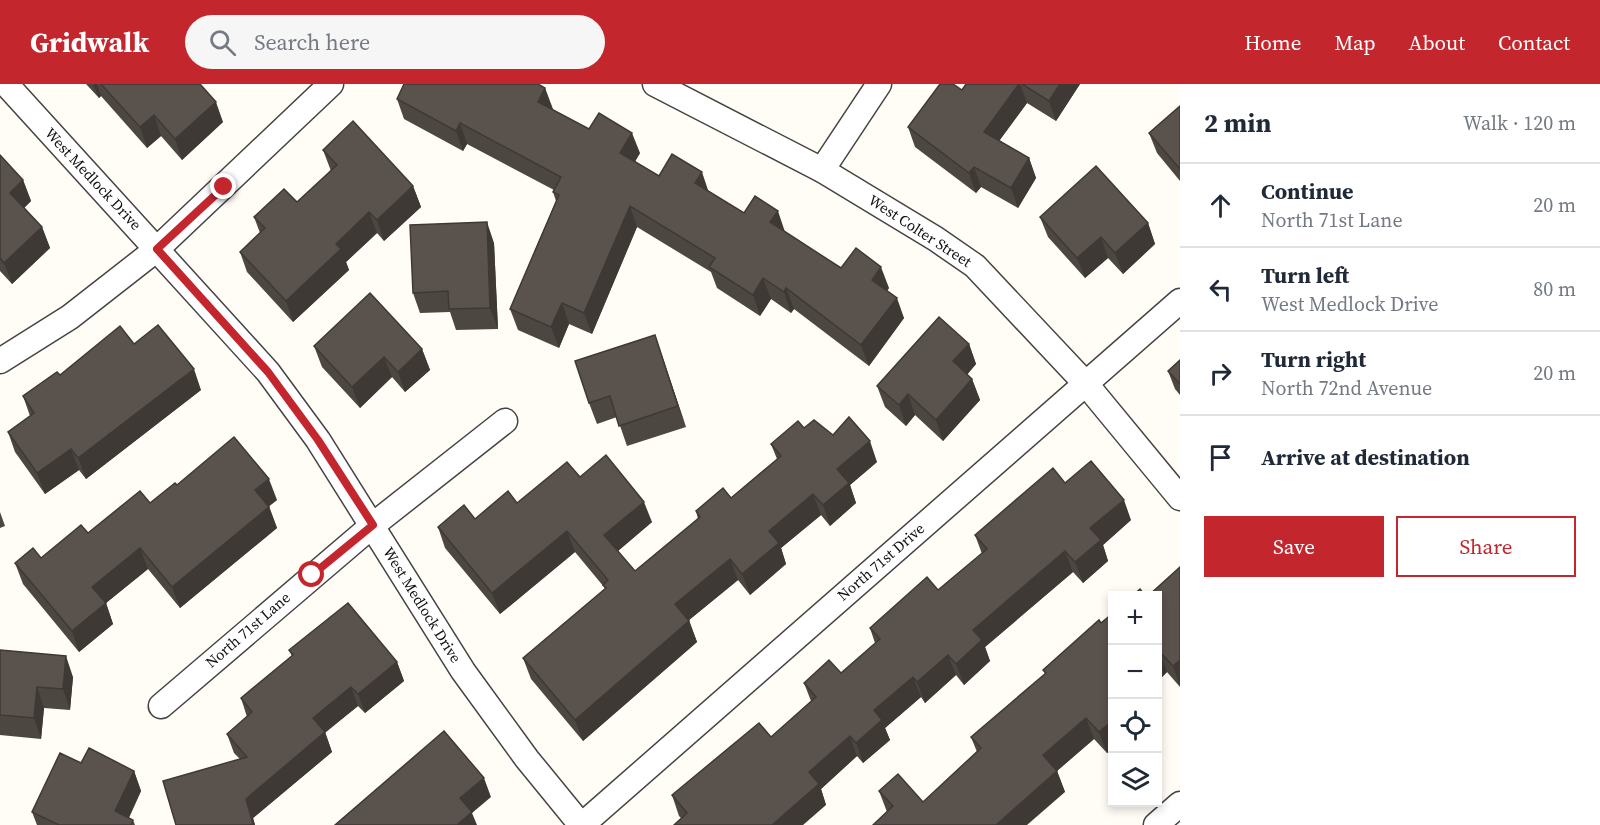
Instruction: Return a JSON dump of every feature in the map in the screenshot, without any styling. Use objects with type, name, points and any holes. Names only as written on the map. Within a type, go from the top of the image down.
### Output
[{"type":"street","name":"West Medlock Drive","points":[[6,84],[268,372],[318,440],[463,671],[527,759],[582,825]]},
{"type":"street","points":[[0,361],[70,317],[157,249],[331,84]]},
{"type":"street","name":"West Colter Street","points":[[655,84],[822,170],[936,239],[975,266],[1086,384],[1180,498]]},
{"type":"street","points":[[822,170],[879,84]]},
{"type":"street","name":"North 71st Drive","points":[[582,825],[1180,301]]},
{"type":"street","name":"North 71st Lane","points":[[161,706],[373,525],[505,421]]},
{"type":"street","points":[[1156,825],[1180,804]]},
{"type":"building","points":[[101,84],[200,84],[216,102],[175,139],[154,115],[140,127]]},
{"type":"building","points":[[404,84],[538,84],[545,88],[538,102],[589,129],[599,113],[632,133],[620,153],[659,176],[672,154],[702,172],[695,183],[744,213],[755,196],[778,211],[770,222],[841,268],[856,248],[881,267],[872,280],[897,298],[861,345],[786,288],[784,292],[763,278],[753,295],[709,267],[715,258],[630,206],[584,313],[562,303],[551,327],[510,309],[559,195],[553,192],[561,177],[460,123],[456,131],[397,99]]},
{"type":"building","points":[[940,84],[953,84],[962,90],[966,84],[1019,84],[984,132],[1029,158],[1011,188],[974,167],[969,173],[908,127]]},
{"type":"building","points":[[1022,84],[1060,84],[1049,101]]},
{"type":"building","points":[[1180,106],[1180,169],[1149,133]]},
{"type":"building","points":[[353,121],[413,186],[377,220],[369,212],[336,244],[341,249],[286,301],[240,252],[265,228],[254,217],[284,189],[297,202],[337,165],[323,150]]},
{"type":"building","points":[[0,155],[23,180],[10,193],[42,227],[4,263],[0,258]]},
{"type":"building","points":[[1096,166],[1148,223],[1115,253],[1101,237],[1077,258],[1040,217]]},
{"type":"building","points":[[487,222],[490,308],[449,309],[448,291],[413,293],[410,225]]},
{"type":"building","points":[[370,293],[422,349],[398,372],[384,357],[352,387],[314,346]]},
{"type":"building","points":[[939,317],[969,344],[953,361],[972,379],[936,420],[908,394],[899,405],[877,386]]},
{"type":"building","points":[[158,325],[194,369],[78,458],[71,449],[37,473],[8,432],[34,413],[23,396],[57,372],[60,375],[120,326],[134,344]]},
{"type":"building","points":[[655,335],[678,406],[619,426],[610,396],[589,403],[575,361]]},
{"type":"building","points":[[1180,360],[1180,384],[1168,371]]},
{"type":"building","points":[[849,417],[870,441],[837,469],[849,483],[823,505],[813,494],[769,531],[779,543],[742,574],[730,559],[675,604],[689,621],[575,720],[523,658],[606,588],[603,585],[608,580],[567,531],[492,593],[438,527],[464,505],[475,519],[508,491],[517,503],[567,462],[580,477],[606,455],[644,502],[604,535],[635,571],[700,517],[696,511],[723,488],[731,498],[781,456],[771,444],[798,421],[804,428],[814,420],[833,435]]},
{"type":"building","points":[[234,437],[269,479],[255,490],[269,507],[172,587],[140,548],[92,587],[106,603],[72,631],[15,563],[33,548],[41,558],[81,525],[88,533],[140,491],[150,503],[175,483],[177,485]]},
{"type":"building","points":[[1091,461],[1124,500],[1090,528],[1101,540],[1075,562],[1065,551],[973,630],[982,640],[956,664],[948,655],[917,682],[913,677],[874,710],[882,720],[856,743],[850,736],[809,772],[819,784],[772,825],[674,825],[687,813],[672,795],[759,723],[771,737],[816,697],[804,683],[829,660],[841,673],[880,639],[870,628],[927,577],[938,590],[987,549],[975,535],[1053,468],[1065,483]]},
{"type":"building","points":[[1180,567],[1180,660],[1173,666],[1162,654],[1162,591],[1154,591]]},
{"type":"building","points":[[348,603],[397,662],[358,694],[351,687],[313,718],[325,732],[246,799],[253,824],[176,825],[163,781],[247,757],[227,734],[252,712],[241,698],[293,655],[289,650]]},
{"type":"building","points":[[1108,617],[1108,724],[1099,732],[1086,718],[1043,755],[1057,771],[996,825],[873,825],[893,806],[879,791],[898,774],[923,802],[981,748],[971,737],[1046,673],[1043,670],[1099,620],[1101,623]]},
{"type":"building","points":[[0,650],[66,656],[63,689],[37,687],[34,718],[0,715]]},
{"type":"building","points":[[444,731],[484,778],[460,798],[472,812],[457,825],[335,825]]},
{"type":"building","points":[[89,748],[134,771],[115,811],[133,820],[131,825],[59,825],[32,812],[60,753],[81,763]]},
{"type":"route","points":[[224,187],[157,249],[268,372],[318,440],[373,525],[312,575]]}]
